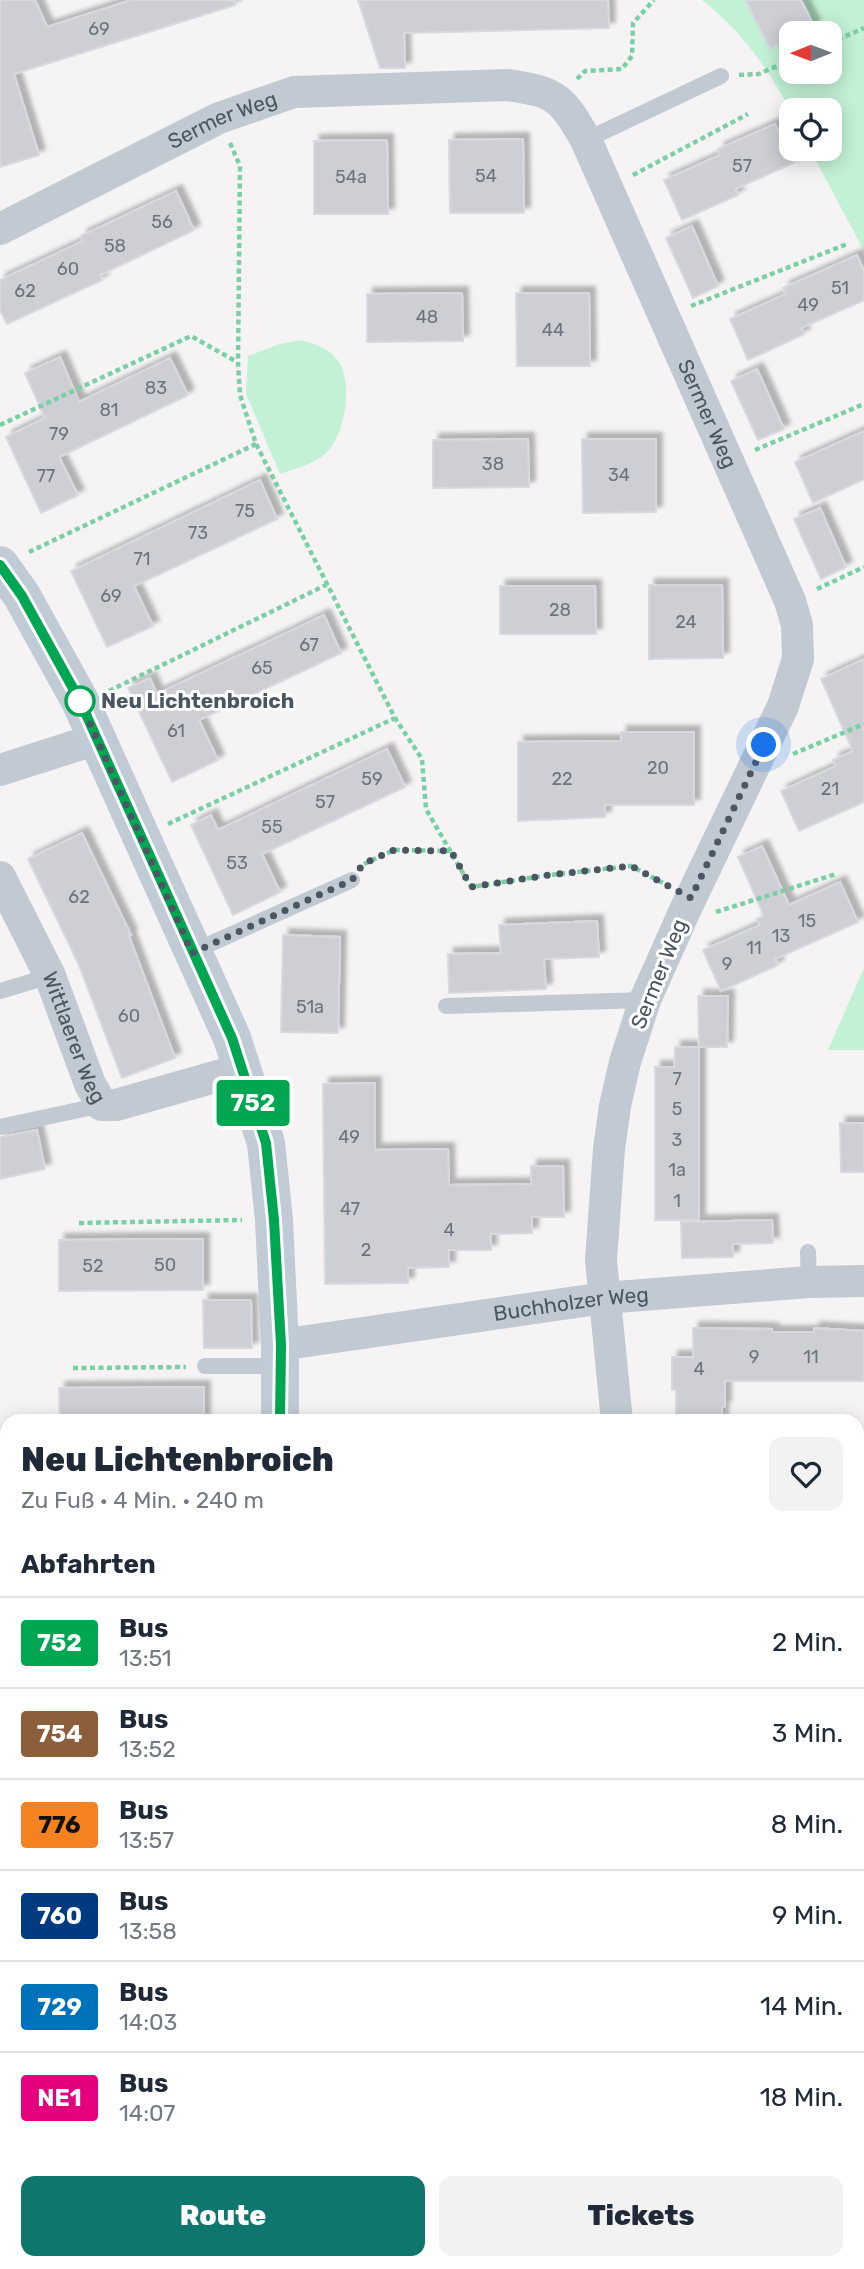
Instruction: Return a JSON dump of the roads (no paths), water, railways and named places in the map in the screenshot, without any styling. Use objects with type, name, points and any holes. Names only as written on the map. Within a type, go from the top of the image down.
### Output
[{"type":"street","name":"Sermer Weg","points":[[0,229],[219,118],[295,92],[508,85],[534,88],[558,98],[586,140],[790,601],[797,625],[798,659],[783,706],[688,903],[645,1000],[625,1062],[609,1149],[601,1260],[616,1414]]},
{"type":"street","points":[[0,565],[22,596],[81,705],[232,1038],[243,1069],[266,1143],[274,1220],[280,1414]]},
{"type":"street","points":[[0,770],[97,739]]},
{"type":"street","name":"Wittlaerer Weg","points":[[0,877],[50,976],[90,1084],[102,1105],[116,1105],[243,1069]]},
{"type":"street","name":"Buchholzer Weg","points":[[280,1355],[604,1298],[808,1267],[864,1281]]},
{"type":"lane","points":[[586,140],[721,76]]},
{"type":"lane","points":[[192,953],[352,880]]},
{"type":"lane","points":[[0,991],[50,976]]},
{"type":"lane","points":[[446,1006],[645,1000]]},
{"type":"lane","points":[[0,1127],[102,1105]]},
{"type":"lane","points":[[205,1366],[280,1355]]},
{"type":"place","name":"Neu Lichtenbroich","points":[[80,701]]}]
